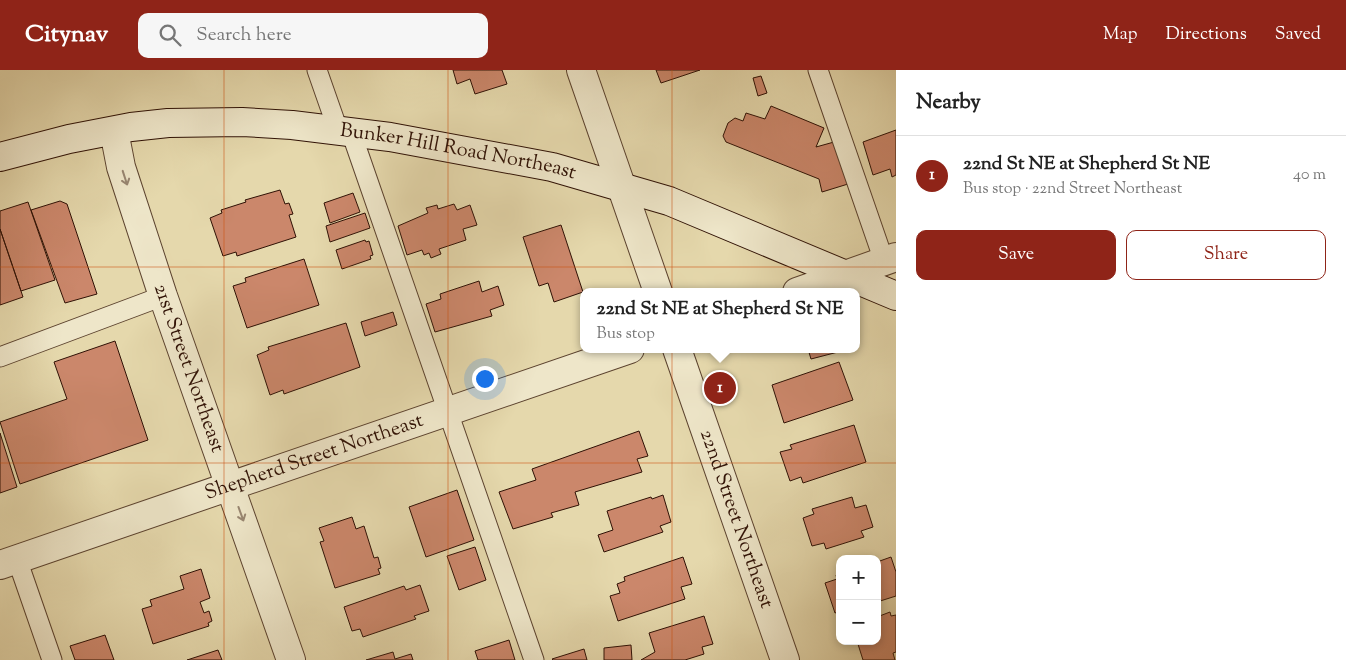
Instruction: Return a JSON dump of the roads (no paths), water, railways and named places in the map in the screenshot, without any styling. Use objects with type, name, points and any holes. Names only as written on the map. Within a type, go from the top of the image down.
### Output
[{"type":"street","points":[[581,70],[657,288]]},
{"type":"street","name":"Bunker Hill Road Northeast","points":[[0,157],[69,139],[147,125],[210,122],[292,125],[344,131],[552,167],[621,187],[694,210],[896,296]]},
{"type":"street","name":"21st Street Northeast","points":[[114,131],[121,167],[164,296],[292,660]]},
{"type":"street","points":[[807,288],[890,259]]},
{"type":"street","name":"Shepherd Street Northeast","points":[[9,562],[230,484],[618,353]]},
{"type":"street","name":"22nd Street Northeast","points":[[678,353],[785,660]]},
{"type":"lane","points":[[317,70],[344,131],[447,411],[534,660]]},
{"type":"lane","points":[[818,70],[890,259]]},
{"type":"lane","points":[[0,357],[164,296]]},
{"type":"lane","points":[[9,562],[52,660]]},
{"type":"place","name":"22nd St NE at Shepherd St NE","points":[[720,388]]}]
